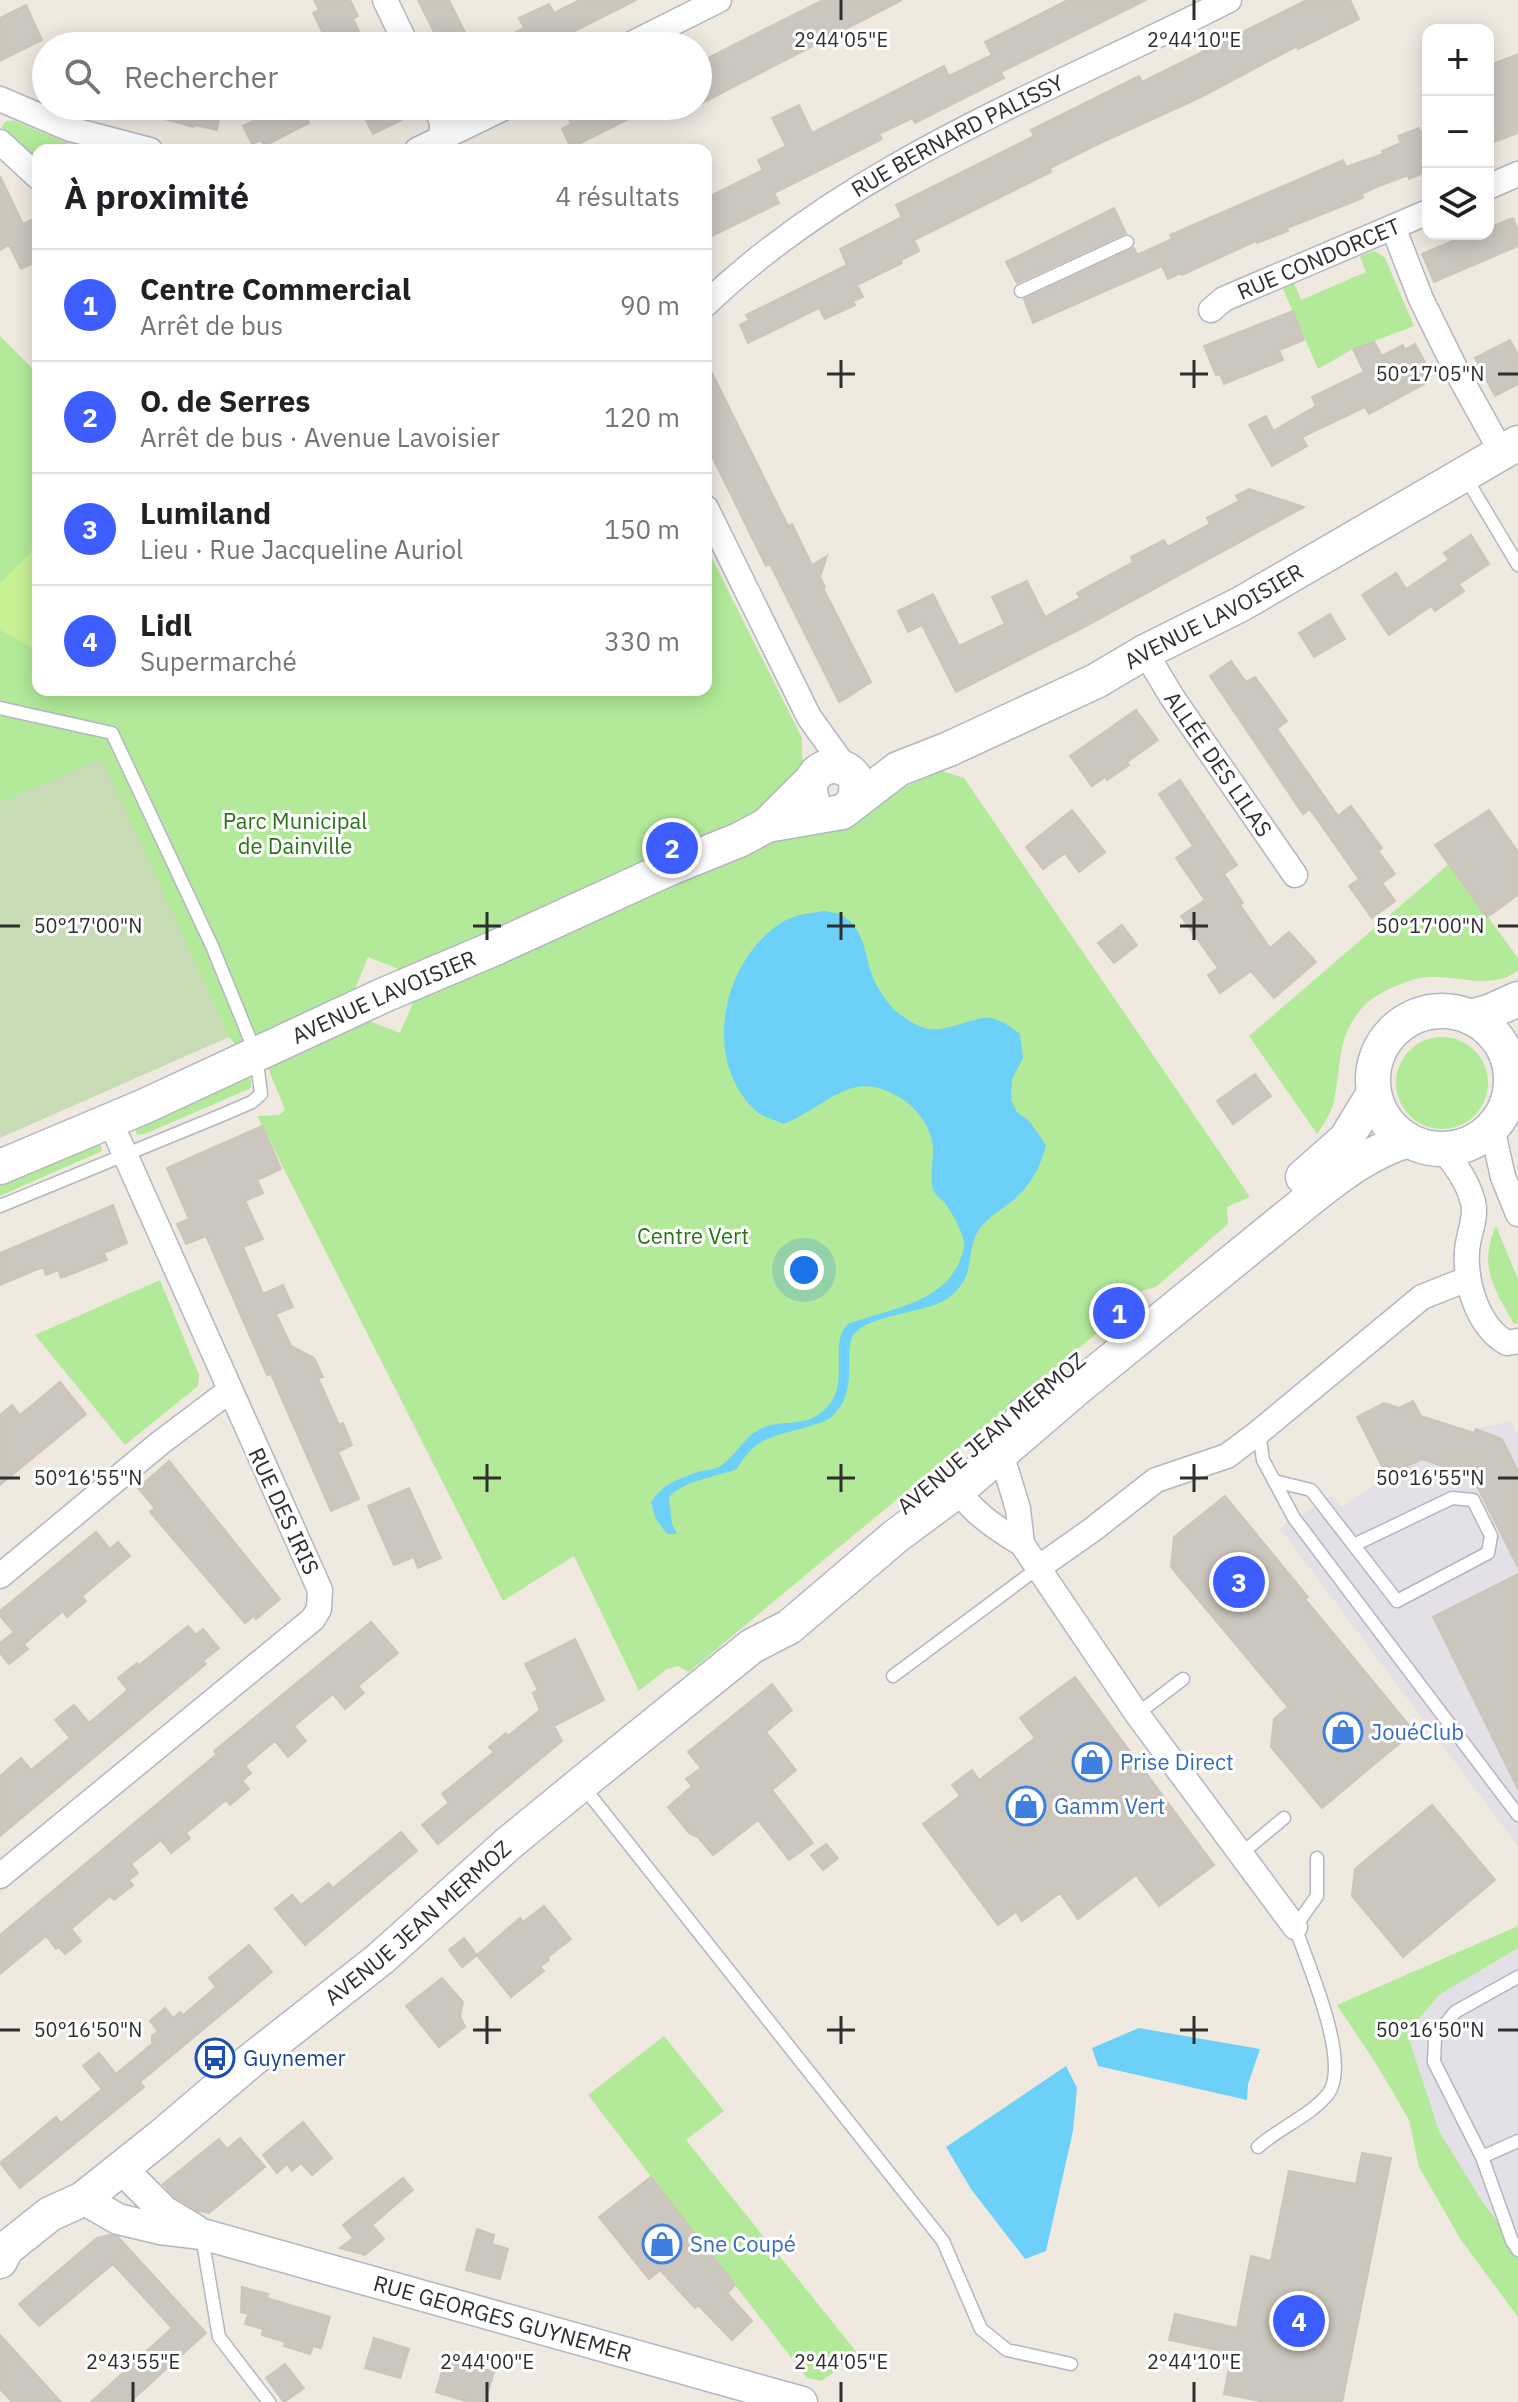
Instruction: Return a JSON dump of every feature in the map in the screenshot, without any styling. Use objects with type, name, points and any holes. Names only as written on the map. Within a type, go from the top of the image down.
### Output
[{"type":"main road","name":"AVENUE LAVOISIER","points":[[0,1167],[110,1121],[672,867],[739,840],[834,784],[898,769],[949,749],[1096,681],[1145,652],[1241,604],[1510,448]]},
{"type":"main road","points":[[1470,1017],[1518,999]]},
{"type":"main road","points":[[1441,1011],[1482,1023],[1501,1043],[1515,1076],[1506,1108],[1492,1128],[1469,1143],[1442,1149],[1423,1147],[1408,1140],[1386,1120],[1374,1093],[1373,1078],[1380,1049],[1399,1026],[1426,1013],[1441,1011]]},
{"type":"main road","name":"AVENUE JEAN MERMOZ","points":[[752,1646],[773,1613],[1331,1154],[1346,1139],[1374,1093]]},
{"type":"main road","name":"AVENUE JEAN MERMOZ","points":[[83,2199],[380,1959],[509,1843],[581,1784],[752,1646],[789,1627],[1345,1170],[1386,1147],[1408,1140]]},
{"type":"main road","points":[[0,2261],[6,2249],[50,2214],[83,2199]]},
{"type":"main road","points":[[0,2271],[27,2262],[62,2229],[83,2199]]},
{"type":"street","points":[[385,0],[400,32]]},
{"type":"street","points":[[655,32],[719,0]]},
{"type":"street","name":"RUE BERNARD PALISSY","points":[[712,298],[737,274],[839,199],[939,143],[1229,0]]},
{"type":"street","points":[[0,99],[32,113]]},
{"type":"street","points":[[48,120],[109,144]]},
{"type":"street","points":[[441,120],[442,144],[484,120]]},
{"type":"street","points":[[0,142],[32,171]]},
{"type":"street","points":[[1494,184],[1518,174]]},
{"type":"street","name":"RUE CONDORCET","points":[[1211,310],[1224,299],[1422,215]]},
{"type":"street","points":[[1393,227],[1421,299],[1456,370],[1510,448]]},
{"type":"street","points":[[712,520],[809,717],[834,784]]},
{"type":"street","name":"ALLÉE DES LILAS","points":[[1145,652],[1172,697],[1295,875]]},
{"type":"street","name":"RUE DES IRIS","points":[[0,1876],[313,1619],[319,1609],[320,1590],[110,1121]]},
{"type":"street","points":[[1492,1128],[1503,1177],[1518,1214]]},
{"type":"street","points":[[1442,1149],[1462,1172],[1473,1205],[1467,1250],[1468,1276],[1485,1325],[1494,1336],[1507,1343],[1518,1341]]},
{"type":"street","points":[[1038,1568],[1156,1480],[1227,1456],[1422,1297],[1468,1276]]},
{"type":"street","points":[[0,1576],[160,1443],[229,1391]]},
{"type":"street","points":[[1020,1411],[1010,1432],[955,1480],[958,1490],[977,1511],[1022,1544],[1137,1714],[1295,1927]]},
{"type":"street","points":[[1010,1444],[1004,1463],[1018,1509],[1022,1544]]},
{"type":"street","points":[[122,2169],[164,2211],[202,2234]]},
{"type":"street","points":[[83,2199],[118,2219],[160,2229],[202,2234]]},
{"type":"street","name":"RUE GEORGES GUYNEMER","points":[[202,2234],[802,2402]]},
{"type":"lane","points":[[1021,291],[1127,242]]},
{"type":"lane","points":[[1464,475],[1518,565]]},
{"type":"lane","points":[[0,708],[112,733],[207,934],[256,1054],[261,1094],[252,1102],[0,1206]]},
{"type":"lane","points":[[1259,1432],[1263,1460],[1294,1518],[1518,1815]]},
{"type":"lane","points":[[1274,1481],[1311,1490],[1397,1601],[1488,1553],[1491,1536],[1473,1500],[1452,1498],[1354,1545]]},
{"type":"lane","points":[[893,1676],[1038,1568]]},
{"type":"lane","points":[[1137,1714],[1183,1679]]},
{"type":"lane","points":[[581,1784],[943,2241],[981,2329],[1007,2350],[1071,2364]]},
{"type":"lane","points":[[1242,1853],[1284,1818]]},
{"type":"lane","points":[[1258,2147],[1313,2109],[1330,2091],[1336,2072],[1334,2043],[1295,1927],[1317,1896],[1317,1858]]},
{"type":"lane","points":[[1518,1977],[1455,2012],[1435,2037],[1434,2062],[1482,2157],[1518,2250]]},
{"type":"lane","points":[[1482,2157],[1518,2141]]},
{"type":"lane","points":[[202,2234],[219,2337],[269,2402]]},
{"type":"shaded area","points":[[1511,1421],[1518,1434],[1518,1846],[1280,1528],[1331,1496],[1343,1507],[1387,1476],[1474,1434],[1476,1429]]},
{"type":"shaded area","points":[[1518,1948],[1518,2250],[1480,2198],[1439,2131],[1407,2033],[1439,1995]]},
{"type":"green space","points":[[13,120],[70,144],[32,144],[32,159],[5,134],[2,127],[5,122]]},
{"type":"green space","points":[[1375,251],[1385,258],[1414,326],[1353,349],[1318,369],[1283,289],[1294,283],[1301,300],[1366,272],[1360,256]]},
{"type":"green space","name":"Parc Municipal de Dainville","points":[[0,336],[32,368],[32,696],[712,696],[712,558],[802,738],[802,758],[807,766],[774,804],[732,825],[404,971],[368,957],[353,994],[235,1044],[229,1037],[102,759],[0,803]]},
{"type":"green space","points":[[32,551],[32,648],[0,630],[0,583]]},
{"type":"green space","points":[[102,758],[229,1037],[0,1138],[0,803]]},
{"type":"green space","name":"Centre Vert","points":[[942,771],[964,778],[1250,1197],[1227,1207],[1228,1224],[1156,1287],[1134,1293],[1107,1315],[1108,1324],[689,1672],[678,1666],[667,1669],[639,1691],[574,1556],[503,1601],[260,1122],[258,1116],[279,1115],[285,1110],[266,1063],[362,1018],[400,1033],[417,993],[743,851]]},
{"type":"green space","points":[[1449,864],[1518,958],[1518,970],[1498,980],[1487,981],[1421,978],[1395,986],[1366,1004],[1349,1026],[1334,1101],[1317,1134],[1249,1036]]},
{"type":"green space","points":[[1442,1037],[1460,1040],[1475,1050],[1485,1065],[1488,1083],[1485,1101],[1475,1116],[1460,1126],[1442,1129],[1424,1126],[1409,1116],[1399,1101],[1396,1083],[1399,1065],[1409,1050],[1424,1040]]},
{"type":"green space","points":[[245,1075],[251,1079],[251,1088],[137,1135],[135,1127]]},
{"type":"green space","points":[[100,1141],[102,1151],[0,1196],[0,1179]]},
{"type":"green space","points":[[1496,1226],[1518,1279],[1518,1323],[1514,1324],[1491,1277],[1488,1254]]},
{"type":"green space","points":[[160,1280],[199,1375],[198,1386],[125,1445],[35,1335]]},
{"type":"green space","points":[[1518,1926],[1518,1948],[1439,1995],[1407,2033],[1439,2131],[1480,2198],[1518,2250],[1518,2317],[1461,2240],[1419,2167],[1409,2120],[1337,2005]]},
{"type":"green space","points":[[664,2036],[724,2111],[686,2140],[859,2355],[821,2381],[807,2378],[588,2095]]},
{"type":"water","points":[[825,911],[843,916],[855,927],[880,991],[897,1012],[913,1023],[942,1029],[987,1018],[1002,1022],[1020,1034],[1023,1058],[1012,1079],[1011,1100],[1017,1112],[1030,1122],[1046,1145],[1029,1184],[979,1229],[967,1274],[959,1288],[930,1307],[863,1326],[851,1340],[848,1384],[840,1408],[826,1420],[761,1442],[737,1469],[676,1491],[669,1497],[672,1524],[677,1534],[667,1534],[656,1519],[651,1503],[660,1491],[686,1476],[719,1467],[760,1429],[808,1420],[827,1407],[835,1395],[839,1344],[848,1324],[910,1304],[938,1289],[958,1265],[963,1250],[963,1237],[956,1222],[933,1188],[930,1135],[922,1118],[909,1104],[887,1091],[857,1087],[784,1124],[756,1111],[739,1090],[729,1066],[724,1041],[725,1014],[743,964],[758,942],[778,925],[795,917]]},
{"type":"water","points":[[1139,2028],[1260,2049],[1248,2084],[1247,2100],[1098,2066],[1092,2048]]},
{"type":"water","points":[[1066,2066],[1077,2088],[1073,2131],[1046,2251],[1025,2259],[971,2189],[946,2147]]},
{"type":"building","points":[[314,0],[350,0],[358,16],[353,19],[359,32],[322,32],[313,13],[319,10]]},
{"type":"building","points":[[418,0],[449,0],[465,32],[434,32]]},
{"type":"building","points":[[580,0],[636,0],[573,32],[516,32],[524,28],[519,18],[549,4],[554,13]]},
{"type":"building","points":[[823,0],[902,0],[712,98],[712,56]]},
{"type":"building","points":[[1068,0],[1146,0],[1001,72],[1004,78],[915,123],[912,118],[879,134],[882,139],[774,193],[779,203],[712,236],[712,195],[763,170],[758,160],[786,146],[772,118],[799,105],[812,133],[944,66],[949,76],[992,55],[985,42]]},
{"type":"building","points":[[1307,0],[1350,0],[1359,19],[1298,49],[1297,46],[1199,98],[1098,144],[1050,168],[1051,172],[914,240],[919,251],[857,285],[863,297],[853,301],[855,305],[825,319],[819,308],[748,343],[740,325],[749,320],[746,315],[847,265],[840,249],[902,217],[896,205],[1034,136],[1031,130],[1139,76],[1142,82]]},
{"type":"building","points":[[26,5],[38,32],[32,32],[32,45],[0,61],[0,18]]},
{"type":"building","points":[[1518,54],[1518,133],[1494,142],[1494,96],[1494,64]]},
{"type":"building","points":[[168,120],[219,120],[217,130]]},
{"type":"building","points":[[255,120],[308,120],[309,123],[268,144],[263,144],[261,140],[252,144],[243,126]]},
{"type":"building","points":[[366,120],[402,120],[373,134]]},
{"type":"building","points":[[569,120],[626,120],[579,144],[569,144],[562,129],[571,124]]},
{"type":"building","points":[[1419,128],[1422,133],[1422,174],[1409,179],[1408,175],[1374,188],[1362,194],[1363,198],[1182,275],[1168,279],[1162,266],[1033,323],[1024,299],[1134,248],[1137,255],[1172,239],[1170,235],[1343,160],[1346,167],[1383,154],[1382,151],[1401,143],[1398,136]]},
{"type":"building","points":[[0,176],[23,224],[32,220],[32,264],[21,269],[9,245],[0,250]]},
{"type":"building","points":[[1114,208],[1126,233],[1017,283],[1006,262]]},
{"type":"building","points":[[1513,218],[1518,230],[1518,246],[1434,282],[1422,254],[1455,240],[1494,240],[1494,226]]},
{"type":"building","points":[[1293,311],[1304,340],[1279,350],[1283,360],[1224,384],[1220,374],[1216,375],[1204,346]]},
{"type":"building","points":[[1510,340],[1518,355],[1518,384],[1495,396],[1475,358]]},
{"type":"building","points":[[1374,342],[1382,356],[1403,345],[1405,350],[1415,344],[1431,373],[1421,378],[1424,384],[1369,414],[1365,407],[1302,437],[1307,446],[1272,466],[1249,425],[1266,416],[1273,431],[1316,406],[1312,397],[1364,372],[1353,349]]},
{"type":"building","points":[[712,373],[788,526],[792,524],[812,565],[827,556],[820,577],[823,588],[871,682],[839,702],[770,564],[766,566],[712,456]]},
{"type":"building","points":[[1249,489],[1304,507],[1086,626],[956,692],[922,625],[908,632],[898,611],[933,594],[959,646],[1005,624],[992,597],[1027,581],[1045,617],[1080,598],[1077,593],[1133,562],[1131,557],[1164,540],[1168,547],[1210,524],[1207,518],[1239,501],[1236,496]]},
{"type":"building","points":[[1471,535],[1489,564],[1459,584],[1464,591],[1435,611],[1431,606],[1389,635],[1362,595],[1396,573],[1406,589],[1449,560],[1444,553]]},
{"type":"building","points":[[1330,614],[1345,639],[1314,657],[1299,633]]},
{"type":"building","points":[[1231,661],[1246,682],[1255,677],[1287,721],[1277,729],[1338,816],[1351,806],[1382,848],[1378,851],[1395,874],[1382,883],[1395,901],[1372,918],[1349,886],[1359,879],[1310,809],[1303,814],[1210,676]]},
{"type":"building","points":[[1136,710],[1158,740],[1127,762],[1129,765],[1092,786],[1070,756]]},
{"type":"building","points":[[1180,780],[1237,865],[1224,874],[1243,903],[1240,905],[1270,948],[1289,932],[1316,962],[1274,998],[1251,971],[1220,993],[1208,975],[1218,968],[1181,916],[1205,900],[1176,858],[1193,846],[1159,794]]},
{"type":"building","points":[[1072,810],[1105,852],[1079,872],[1065,853],[1043,869],[1026,847]]},
{"type":"building","points":[[1489,810],[1518,852],[1518,895],[1487,917],[1435,845]]},
{"type":"building","points":[[1122,925],[1137,945],[1114,963],[1098,943]]},
{"type":"building","points":[[1255,1074],[1271,1096],[1233,1124],[1217,1101]]},
{"type":"building","points":[[262,1126],[281,1169],[257,1180],[263,1193],[245,1201],[263,1239],[243,1247],[263,1294],[283,1285],[293,1307],[276,1314],[291,1346],[314,1358],[323,1377],[318,1378],[339,1425],[343,1423],[352,1445],[338,1452],[359,1499],[331,1511],[206,1236],[186,1244],[177,1224],[189,1219],[167,1168]]},
{"type":"building","points":[[113,1205],[127,1243],[104,1253],[107,1260],[61,1278],[58,1270],[46,1275],[43,1267],[0,1285],[0,1253]]},
{"type":"building","points":[[60,1382],[86,1414],[0,1485],[0,1415],[12,1405],[20,1415]]},
{"type":"building","points":[[1413,1401],[1421,1416],[1474,1433],[1476,1429],[1502,1439],[1518,1471],[1518,1567],[1475,1482],[1463,1473],[1422,1459],[1387,1476],[1357,1417],[1384,1403],[1399,1408]]},
{"type":"building","points":[[169,1461],[280,1599],[256,1619],[254,1616],[245,1623],[150,1512],[155,1508],[138,1488]]},
{"type":"building","points":[[409,1488],[441,1558],[418,1568],[414,1557],[394,1565],[368,1506]]},
{"type":"building","points":[[1225,1496],[1414,1731],[1322,1808],[1271,1747],[1274,1719],[1288,1707],[1171,1567],[1174,1537]]},
{"type":"building","points":[[96,1532],[110,1549],[118,1542],[130,1556],[82,1596],[86,1601],[67,1617],[63,1611],[24,1644],[28,1649],[9,1664],[0,1653],[0,1643],[14,1632],[0,1616],[0,1611]]},
{"type":"building","points":[[1518,1574],[1518,1789],[1433,1617]]},
{"type":"building","points":[[371,1622],[398,1653],[358,1686],[364,1693],[345,1709],[333,1694],[294,1726],[306,1741],[288,1757],[275,1741],[245,1766],[251,1773],[242,1781],[249,1789],[230,1805],[226,1800],[186,1833],[190,1838],[171,1853],[161,1840],[131,1864],[138,1873],[129,1880],[133,1885],[114,1900],[110,1896],[71,1929],[81,1941],[65,1954],[59,1947],[56,1949],[46,1936],[0,1974],[0,1935],[217,1754],[214,1751]]},
{"type":"building","points":[[188,1626],[196,1635],[203,1629],[219,1648],[203,1661],[206,1664],[0,1836],[0,1776],[21,1758],[31,1770],[70,1738],[55,1720],[74,1705],[89,1723],[128,1690],[118,1678]]},
{"type":"building","points":[[575,1639],[604,1700],[554,1726],[562,1741],[438,1844],[422,1825],[449,1803],[442,1794],[494,1752],[489,1747],[540,1710],[533,1693],[538,1690],[525,1664]]},
{"type":"building","name":"Gamm Vert","points":[[1075,1677],[1214,1865],[1159,1906],[1136,1875],[1078,1919],[1060,1893],[1022,1921],[1016,1912],[998,1925],[923,1824],[960,1796],[952,1785],[972,1770],[979,1780],[1035,1738],[1020,1718]]},
{"type":"building","points":[[772,1684],[792,1710],[766,1732],[796,1770],[772,1790],[813,1843],[789,1860],[758,1820],[713,1855],[698,1837],[689,1833],[668,1807],[692,1786],[686,1779],[701,1768],[688,1752]]},
{"type":"building","points":[[1432,1805],[1495,1880],[1403,1957],[1352,1896],[1355,1869]]},
{"type":"building","points":[[401,1832],[417,1851],[305,1945],[275,1909],[292,1895],[301,1905],[329,1883],[333,1888]]},
{"type":"building","points":[[826,1844],[838,1858],[823,1870],[811,1855]]},
{"type":"building","points":[[544,1906],[571,1939],[548,1957],[549,1960],[540,1967],[544,1971],[511,1997],[477,1955],[520,1918],[523,1922]]},
{"type":"building","points":[[464,1938],[477,1955],[462,1967],[449,1950]]},
{"type":"building","points":[[249,1945],[272,1972],[140,2082],[144,2087],[20,2188],[0,2163],[56,2117],[61,2123],[102,2089],[83,2066],[99,2053],[116,2074],[152,2044],[152,2036],[158,2031],[150,2021],[165,2008],[173,2018],[180,2012],[183,2015],[216,1987],[209,1978]]},
{"type":"building","points":[[442,1978],[463,2002],[460,2016],[465,2027],[439,2047],[406,2006]]},
{"type":"building","points":[[303,2122],[332,2158],[312,2175],[301,2163],[292,2171],[287,2164],[277,2173],[263,2155]]},
{"type":"building","points":[[240,2138],[265,2167],[209,2213],[198,2211],[175,2197],[163,2184],[219,2139],[227,2149]]},
{"type":"building","points":[[1362,2153],[1391,2158],[1342,2402],[1265,2402],[1224,2394],[1232,2353],[1169,2340],[1175,2314],[1237,2328],[1251,2256],[1271,2261],[1289,2171],[1356,2184]]},
{"type":"building","name":"Sne Coupé","points":[[651,2177],[735,2285],[727,2293],[752,2321],[732,2340],[698,2305],[695,2308],[660,2270],[649,2279],[599,2217]]},
{"type":"building","points":[[403,2178],[413,2190],[372,2225],[384,2239],[365,2255],[340,2248],[353,2238],[343,2225]]},
{"type":"building","points":[[477,2229],[494,2235],[492,2244],[508,2249],[500,2279],[466,2270]]},
{"type":"building","points":[[118,2237],[206,2333],[130,2402],[91,2402],[172,2328],[113,2264],[39,2326],[19,2304],[97,2238]]},
{"type":"building","points":[[242,2287],[330,2317],[321,2348],[313,2346],[310,2354],[284,2346],[285,2342],[262,2335],[263,2329],[245,2324],[248,2314],[241,2312]]},
{"type":"building","points":[[0,2335],[61,2402],[12,2402],[0,2389]]},
{"type":"building","points":[[374,2338],[409,2349],[400,2378],[365,2368]]},
{"type":"building","points":[[446,2358],[494,2372],[485,2402],[469,2402],[436,2392]]},
{"type":"building","points":[[285,2364],[304,2388],[284,2402],[266,2378]]},
{"type":"place","name":"O. de Serres","points":[[672,848]]},
{"type":"place","name":"Centre Commercial","points":[[1119,1313]]},
{"type":"place","name":"Lumiland","points":[[1239,1582]]},
{"type":"place","name":"JouéClub","points":[[1343,1732]]},
{"type":"place","name":"Prise Direct","points":[[1092,1762]]},
{"type":"place","name":"Gamm Vert","points":[[1026,1806]]},
{"type":"place","name":"Guynemer","points":[[215,2058]]},
{"type":"place","name":"Sne Coupé","points":[[662,2244]]},
{"type":"place","name":"Lidl","points":[[1299,2321]]}]
